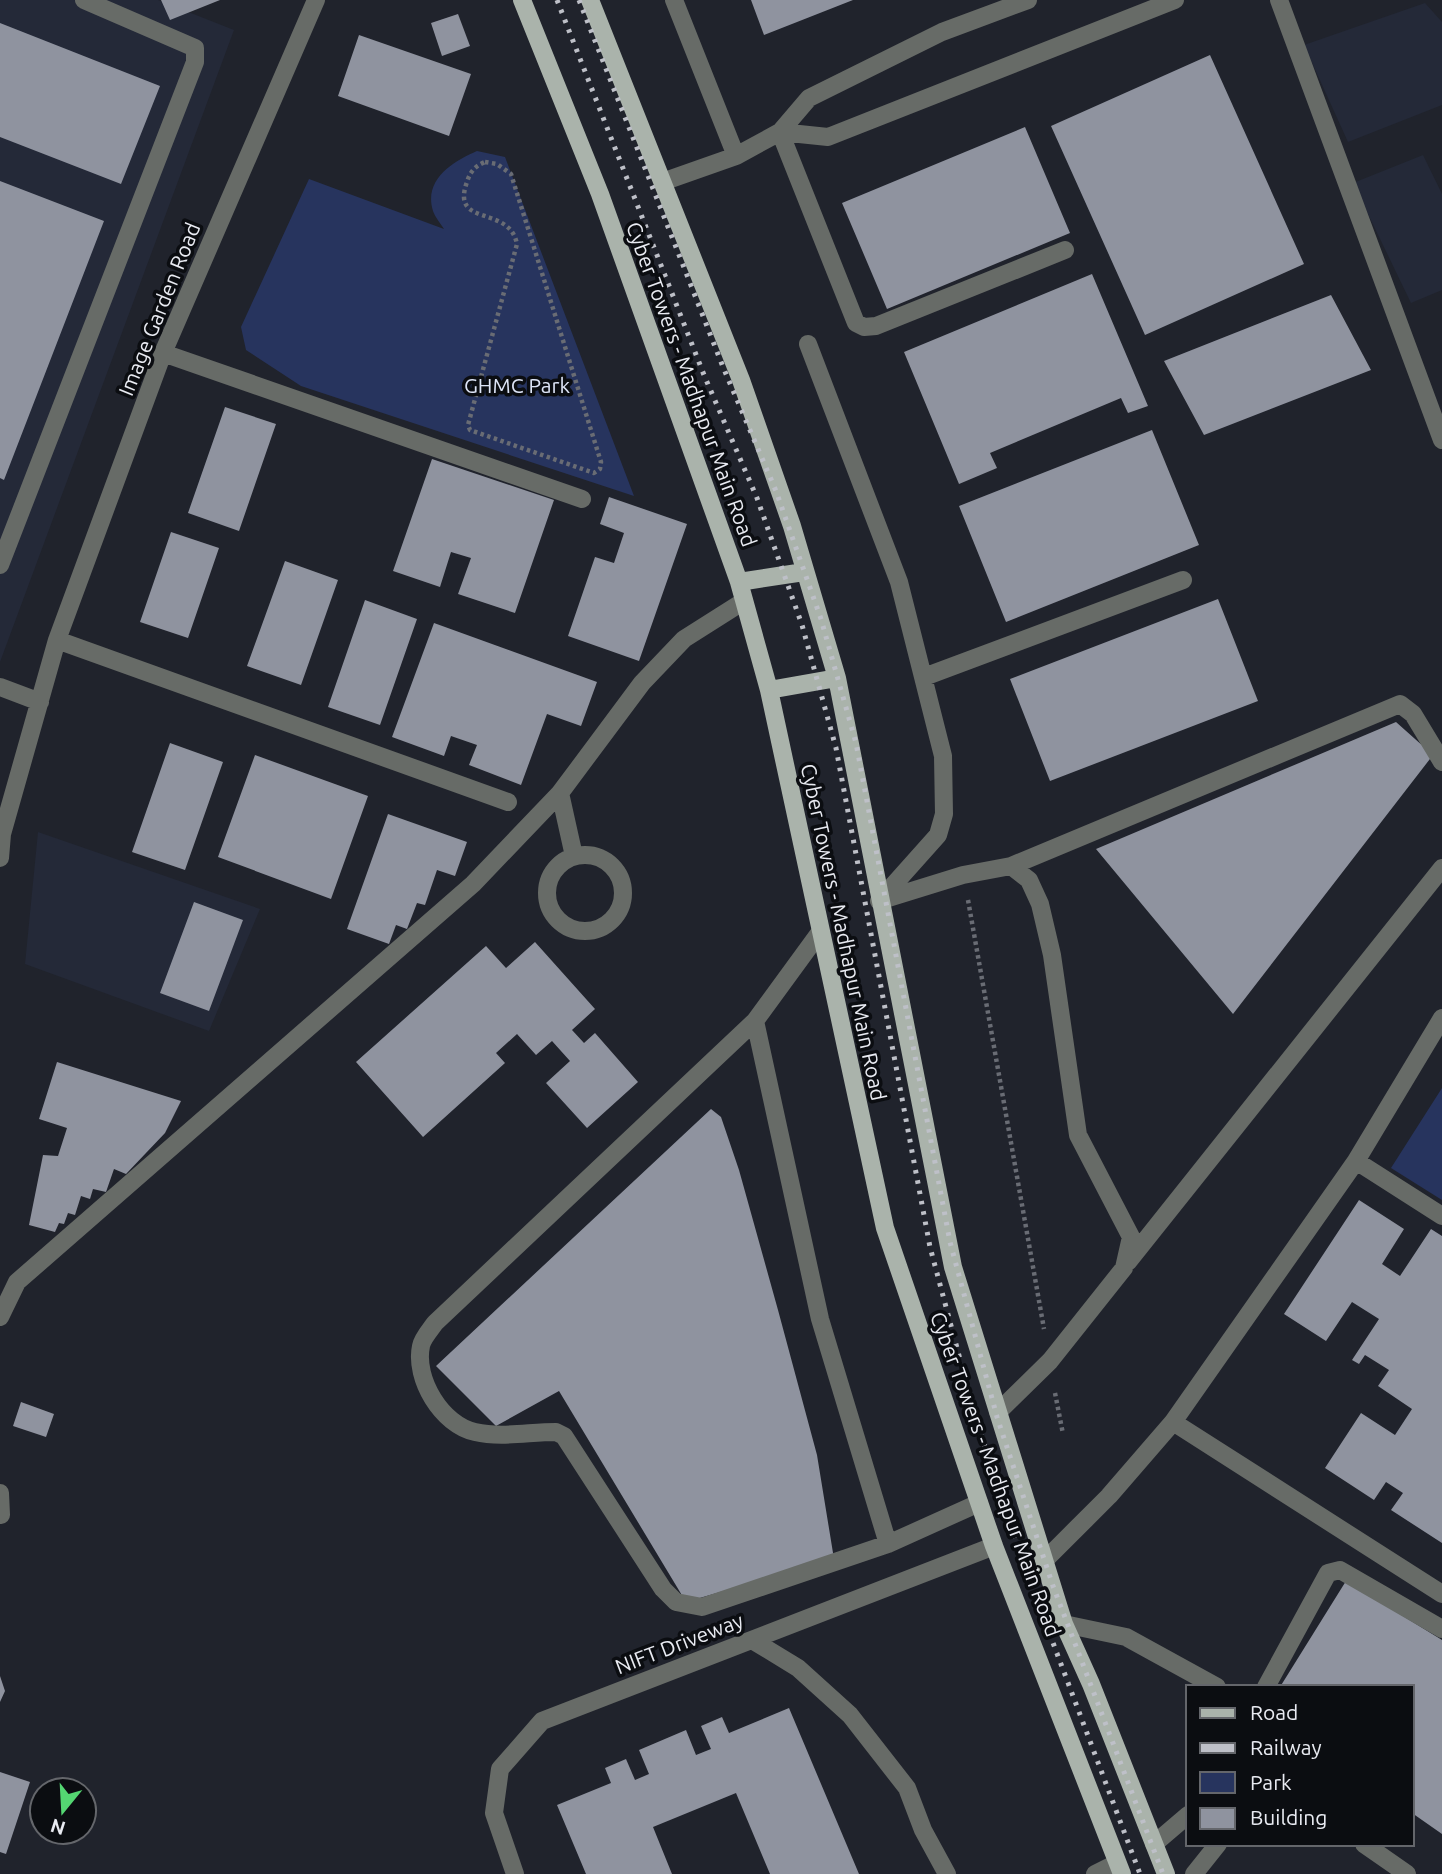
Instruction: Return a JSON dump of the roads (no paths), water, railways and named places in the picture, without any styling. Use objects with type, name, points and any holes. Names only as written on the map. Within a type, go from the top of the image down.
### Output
[{"type":"main road","name":"Cyber Towers - Madhapur Main Road","points":[[522,0],[600,194],[739,582],[769,690],[885,1228],[994,1546],[1120,1869]]},
{"type":"main road","name":"Cyber Towers - Madhapur Main Road","points":[[590,0],[665,181],[741,380],[792,526],[837,678],[953,1268],[1064,1624],[1091,1684],[1166,1874]]},
{"type":"main road","points":[[739,582],[804,572]]},
{"type":"main road","points":[[769,690],[837,678]]},
{"type":"street","points":[[0,565],[195,62],[195,48],[84,0]]},
{"type":"street","points":[[674,0],[736,156]]},
{"type":"street","points":[[665,181],[736,156],[780,132],[809,98],[943,32],[1028,0]]},
{"type":"street","points":[[780,132],[828,136],[1175,0]]},
{"type":"street","points":[[1279,0],[1442,440]]},
{"type":"street","name":"Image Garden Road","points":[[0,858],[1,834],[57,640],[163,353],[315,1]]},
{"type":"street","points":[[780,132],[856,323],[864,327],[876,326],[1065,250]]},
{"type":"street","points":[[808,344],[899,582],[943,756],[944,814],[938,835],[879,901]]},
{"type":"street","points":[[163,353],[582,499]]},
{"type":"street","points":[[924,677],[1183,580]]},
{"type":"street","points":[[0,1317],[17,1282],[472,884],[560,793],[642,683],[684,639],[744,601]]},
{"type":"street","points":[[57,640],[508,802]]},
{"type":"street","points":[[0,687],[40,702]]},
{"type":"street","points":[[879,901],[963,875],[1012,866],[1400,704],[1413,714],[1442,762]]},
{"type":"street","points":[[560,793],[574,856]]},
{"type":"street","points":[[574,856],[600,858],[619,874],[624,886],[620,911],[601,929],[589,932],[565,926],[549,906],[548,882],[563,862],[574,856]]},
{"type":"street","points":[[1012,866],[1029,880],[1041,904],[1052,955],[1078,1135],[1131,1237],[1124,1268]]},
{"type":"street","points":[[998,1412],[1050,1361],[1442,868]]},
{"type":"street","points":[[820,932],[755,1021],[458,1297],[435,1323],[421,1345],[421,1368],[433,1401],[450,1420],[471,1432],[496,1436],[556,1432],[564,1436],[663,1589],[676,1602],[702,1607],[888,1544],[979,1503]]},
{"type":"street","points":[[1044,1561],[1109,1496],[1173,1422],[1356,1161],[1442,1018]]},
{"type":"street","points":[[755,1021],[820,1318],[888,1544]]},
{"type":"street","points":[[1356,1161],[1442,1216]]},
{"type":"street","points":[[1173,1422],[1442,1594]]},
{"type":"street","points":[[0,1493],[1,1515]]},
{"type":"street","name":"NIFT Driveway","points":[[515,1874],[494,1813],[500,1769],[542,1721],[994,1546]]},
{"type":"street","points":[[1267,1685],[1328,1573],[1340,1570],[1442,1629]]},
{"type":"street","points":[[1064,1624],[1126,1637],[1213,1685]]},
{"type":"street","points":[[752,1640],[798,1668],[850,1715],[907,1788],[923,1830],[947,1874]]},
{"type":"street","points":[[1154,1844],[1186,1817]]},
{"type":"street","points":[[1194,1874],[1216,1846]]},
{"type":"street","points":[[1367,1846],[1408,1874]]},
{"type":"street","points":[[1095,1874],[1120,1869]]},
{"type":"railway","points":[[557,0],[704,375],[757,498],[802,625],[836,748],[930,1247],[977,1423],[1035,1595],[1140,1874]]},
{"type":"railway","points":[[579,0],[723,367],[776,491],[821,619],[856,743],[950,1242],[997,1417],[1053,1586],[1163,1874]]},
{"type":"park label","name":"GHMC Park","points":[[517,385]]}]
